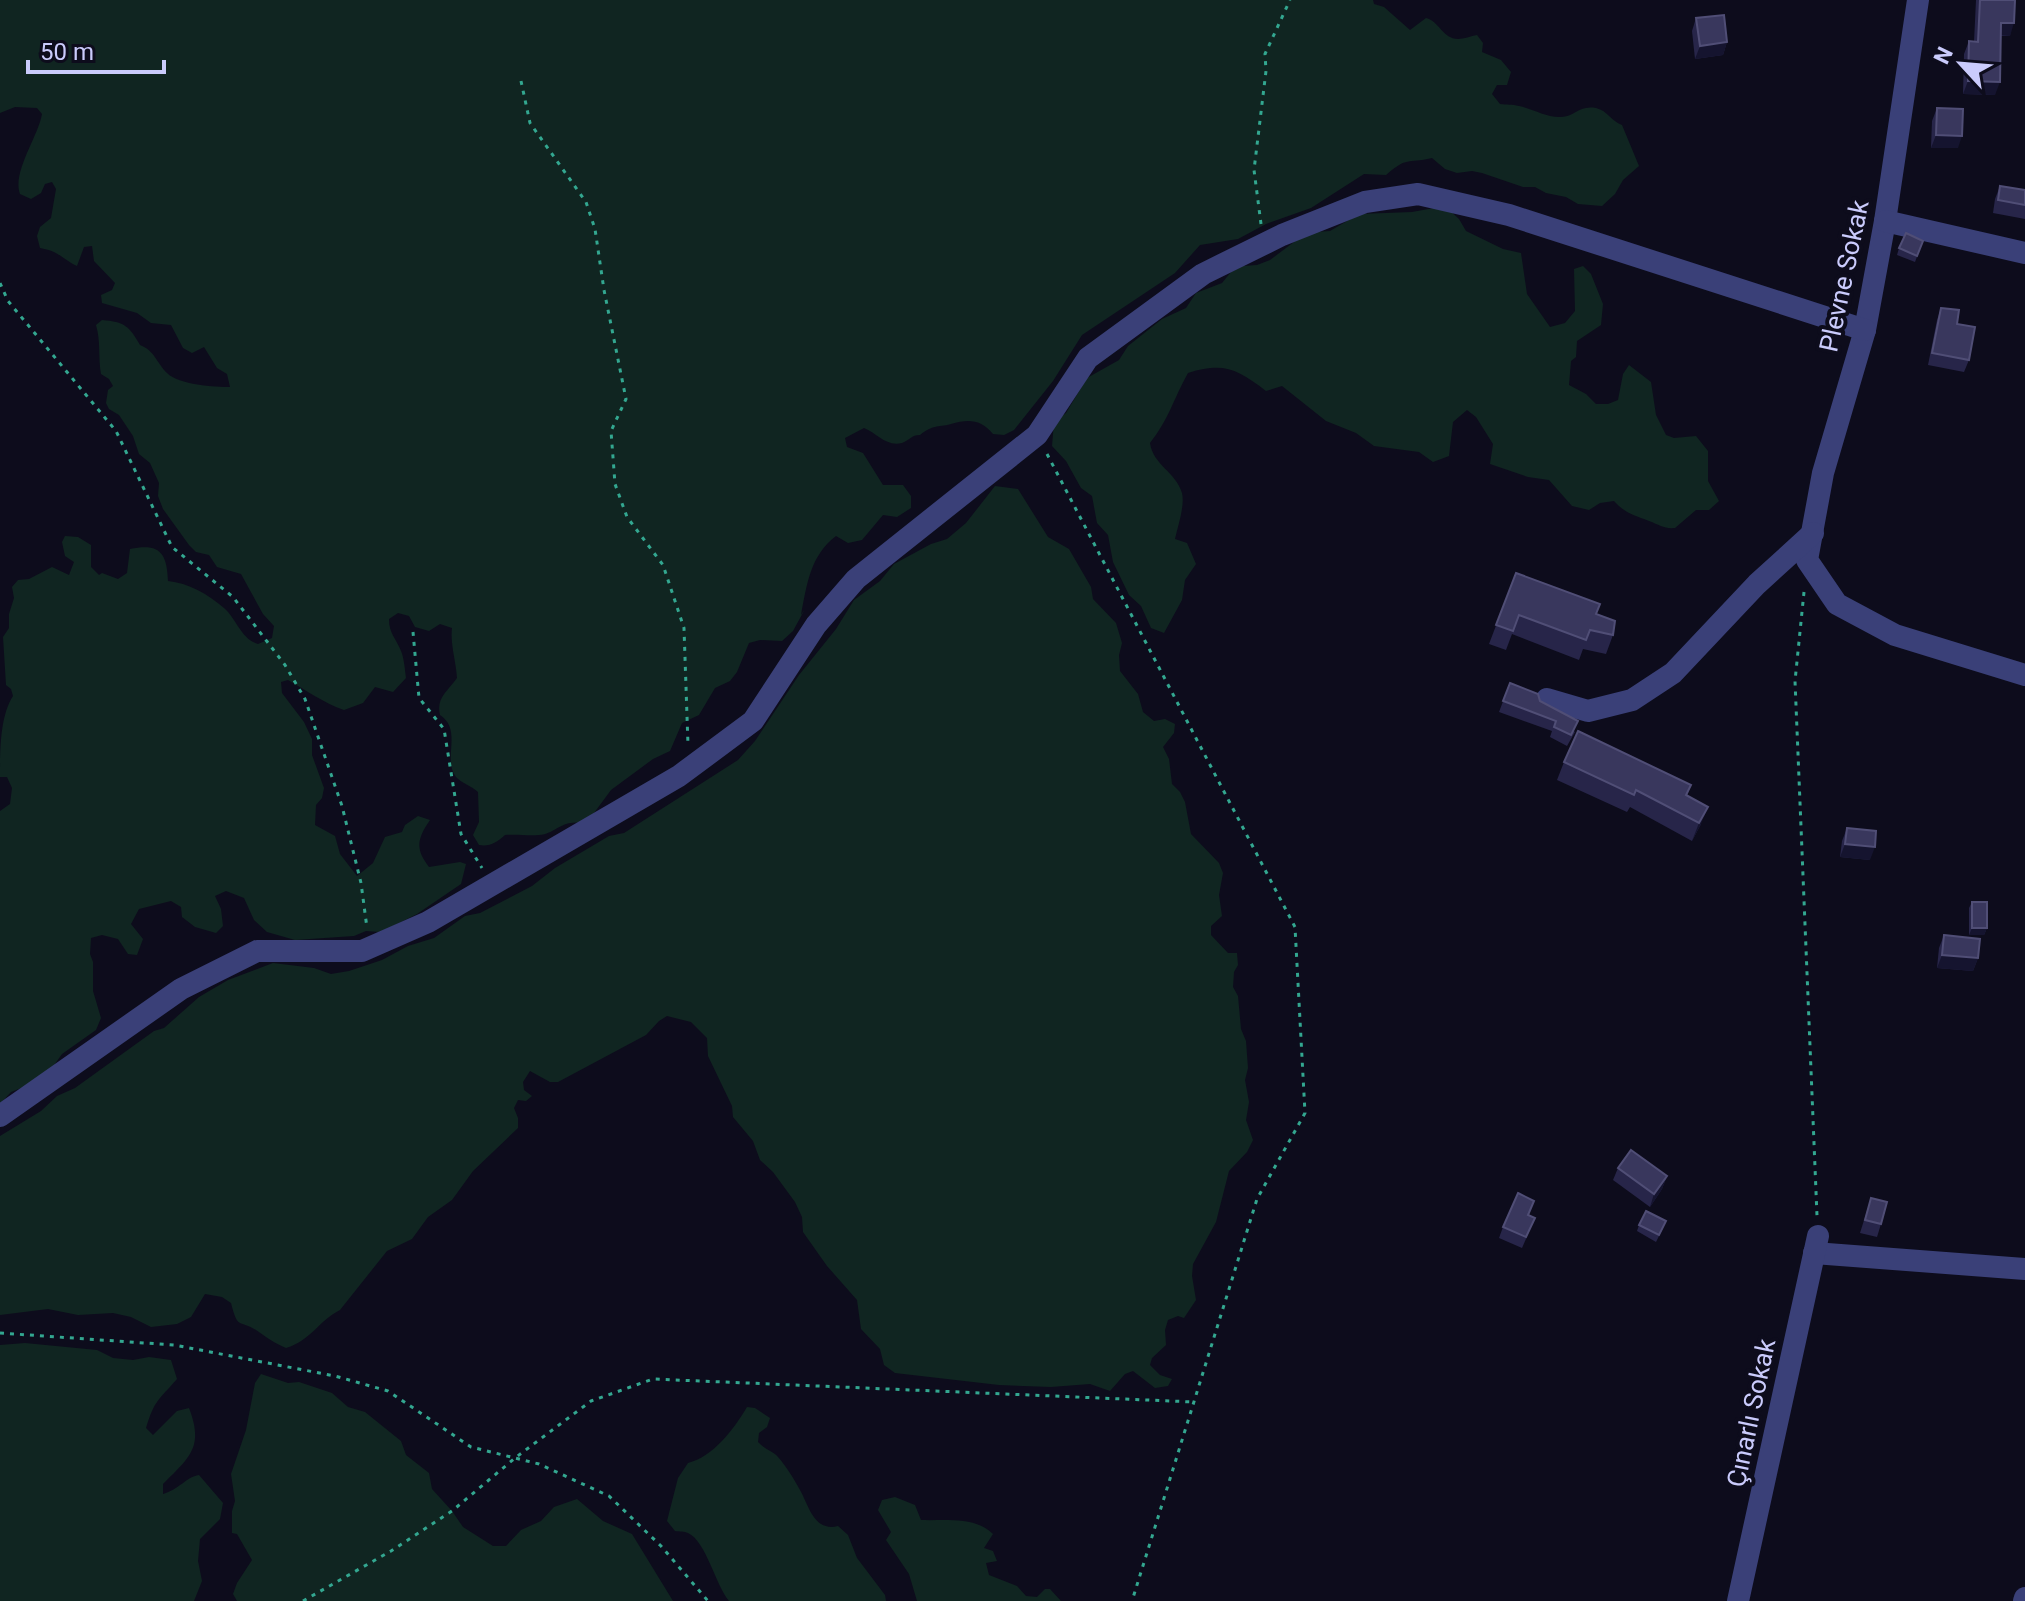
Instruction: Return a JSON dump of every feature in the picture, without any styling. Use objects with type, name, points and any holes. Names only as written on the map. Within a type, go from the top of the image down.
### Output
[{"type":"street","name":"Plevne Sokak","points":[[1807,560],[1823,473],[1865,330],[1885,221],[1918,0]]},
{"type":"street","points":[[0,1116],[181,989],[257,951],[362,951],[369,948],[428,922],[689,769],[753,721],[816,625],[856,579],[1037,435],[1088,358],[1203,274],[1264,244],[1365,202],[1418,194],[1509,215],[1865,330]]},
{"type":"street","points":[[1885,221],[2025,253]]},
{"type":"street","points":[[1547,699],[1588,711],[1632,700],[1673,673],[1757,584],[1813,533]]},
{"type":"street","points":[[1807,560],[1837,604],[1895,635],[2025,675]]},
{"type":"street","points":[[1816,1244],[2025,1269]]},
{"type":"street","name":"Çınarlı Sokak","points":[[1738,1601],[1816,1244]]},
{"type":"path","points":[[1264,244],[1254,170],[1266,71],[1265,54],[1290,0]]},
{"type":"path","points":[[521,81],[530,123],[586,202],[595,229],[626,399],[611,431],[615,484],[627,517],[663,565],[684,628],[689,769]]},
{"type":"path","points":[[0,283],[8,301],[116,431],[172,547],[233,597],[285,665],[305,699],[346,821],[361,883],[369,948]]},
{"type":"path","points":[[1037,435],[1295,927],[1305,1113],[1257,1199],[1132,1601]]},
{"type":"path","points":[[1807,560],[1795,681],[1816,1244]]},
{"type":"path","points":[[413,632],[419,698],[444,729],[461,834],[492,885]]},
{"type":"path","points":[[0,1333],[174,1345],[335,1376],[388,1391],[471,1447],[539,1464],[609,1496],[661,1546],[708,1601]]},
{"type":"path","points":[[303,1601],[391,1551],[452,1511],[515,1458],[591,1401],[653,1379],[1194,1402]]},
{"type":"green space","points":[[0,0],[1373,0],[1374,4],[1384,7],[1410,30],[1426,18],[1453,38],[1477,35],[1483,43],[1482,52],[1501,60],[1511,72],[1507,85],[1497,85],[1492,94],[1500,104],[1516,105],[1556,117],[1590,108],[1604,111],[1622,125],[1639,166],[1602,206],[1578,204],[1566,197],[1482,173],[1457,173],[1445,169],[1432,158],[1403,163],[1386,175],[1364,174],[1311,208],[1266,224],[1238,239],[1200,245],[1175,273],[1082,335],[1053,381],[1014,430],[1004,435],[993,434],[984,425],[969,421],[932,428],[896,444],[864,428],[845,438],[847,447],[863,453],[883,485],[903,485],[911,496],[911,508],[897,517],[883,515],[862,540],[848,543],[836,536],[827,544],[811,571],[801,615],[805,609],[793,631],[782,641],[749,643],[737,672],[730,681],[715,688],[699,715],[682,723],[670,751],[653,759],[611,790],[594,813],[582,823],[568,823],[539,835],[505,835],[493,843],[479,845],[473,835],[479,822],[478,792],[458,779],[452,770],[450,728],[439,709],[443,695],[457,678],[452,628],[440,624],[429,631],[415,627],[409,616],[398,613],[389,619],[389,624],[402,654],[406,678],[393,692],[375,687],[363,703],[344,710],[288,680],[281,682],[282,693],[304,722],[312,739],[312,755],[324,788],[322,798],[316,805],[315,825],[335,836],[340,854],[357,876],[373,863],[385,837],[402,832],[405,825],[418,816],[430,820],[419,844],[424,861],[429,867],[460,862],[466,864],[461,884],[417,914],[391,927],[354,936],[295,940],[267,932],[254,920],[244,898],[226,891],[215,896],[221,909],[223,926],[216,933],[195,927],[182,917],[181,907],[171,901],[139,909],[131,924],[143,939],[137,955],[128,954],[118,939],[102,935],[91,938],[93,991],[101,1018],[96,1030],[62,1054],[52,1068],[29,1085],[11,1092],[0,1104],[0,811],[10,804],[12,788],[7,777],[0,777],[0,756],[3,723],[13,696],[6,685],[3,637],[9,628],[14,598],[12,587],[18,580],[29,579],[52,567],[69,575],[74,562],[65,556],[62,542],[65,536],[78,537],[91,545],[91,567],[99,575],[102,573],[118,579],[127,573],[130,549],[148,547],[160,552],[163,557],[168,581],[190,587],[211,598],[228,612],[252,641],[258,644],[272,638],[274,626],[263,614],[241,574],[217,567],[209,555],[196,552],[189,545],[163,509],[158,496],[159,483],[150,463],[139,454],[133,436],[119,415],[106,403],[108,390],[113,386],[101,374],[96,325],[102,320],[126,326],[140,345],[149,350],[173,377],[197,384],[230,387],[227,374],[217,368],[204,347],[192,353],[183,348],[171,325],[151,323],[137,313],[102,303],[101,295],[112,290],[115,283],[94,261],[92,246],[84,247],[77,266],[56,253],[40,248],[37,236],[40,227],[51,218],[56,189],[52,182],[45,184],[41,193],[31,199],[20,194],[20,175],[42,114],[37,108],[15,107],[0,113]]},
{"type":"green space","points":[[1445,206],[1466,231],[1503,249],[1521,253],[1527,294],[1550,327],[1565,323],[1575,311],[1574,269],[1583,266],[1591,274],[1603,304],[1601,325],[1577,341],[1569,385],[1586,394],[1596,404],[1608,404],[1618,400],[1623,374],[1629,365],[1651,382],[1656,415],[1666,435],[1674,438],[1696,436],[1708,451],[1708,481],[1719,501],[1709,510],[1696,510],[1675,528],[1630,514],[1614,501],[1600,503],[1589,510],[1572,506],[1549,480],[1528,477],[1490,464],[1493,444],[1476,417],[1467,410],[1453,422],[1449,456],[1433,462],[1419,452],[1374,446],[1356,433],[1326,421],[1282,386],[1266,391],[1247,377],[1230,370],[1200,370],[1188,373],[1167,417],[1150,443],[1155,457],[1175,479],[1182,493],[1182,510],[1175,539],[1187,543],[1196,564],[1185,580],[1182,600],[1164,633],[1151,628],[1141,606],[1129,595],[1113,562],[1108,535],[1097,523],[1092,496],[1081,488],[1066,461],[1052,446],[1054,422],[1066,413],[1087,378],[1119,360],[1128,346],[1162,319],[1186,308],[1196,293],[1222,283],[1231,272],[1270,260],[1298,239],[1314,232],[1330,231],[1359,214],[1412,212]]},
{"type":"green space","points":[[995,486],[1018,489],[1048,537],[1069,549],[1091,587],[1093,599],[1116,623],[1122,643],[1120,671],[1138,694],[1143,712],[1154,721],[1165,719],[1175,724],[1174,733],[1163,747],[1169,759],[1172,784],[1185,802],[1191,834],[1219,863],[1223,873],[1219,895],[1222,916],[1211,926],[1211,935],[1228,953],[1237,953],[1233,987],[1238,996],[1241,1029],[1246,1041],[1248,1068],[1245,1080],[1249,1102],[1246,1120],[1253,1140],[1247,1152],[1229,1171],[1216,1222],[1193,1264],[1196,1300],[1184,1318],[1178,1316],[1168,1320],[1166,1345],[1152,1358],[1150,1365],[1160,1375],[1172,1379],[1168,1386],[1155,1388],[1133,1371],[1125,1374],[1110,1391],[1090,1384],[1051,1387],[999,1385],[895,1373],[884,1365],[880,1349],[861,1329],[857,1300],[803,1232],[802,1217],[795,1202],[760,1160],[753,1141],[733,1117],[732,1106],[708,1056],[707,1038],[691,1022],[667,1016],[646,1035],[558,1082],[550,1082],[530,1071],[523,1082],[524,1090],[532,1096],[526,1101],[518,1100],[514,1108],[518,1128],[473,1171],[452,1200],[428,1217],[412,1239],[387,1251],[340,1310],[295,1345],[286,1348],[274,1342],[239,1322],[231,1303],[222,1297],[205,1294],[191,1317],[177,1324],[151,1327],[131,1317],[113,1313],[78,1315],[48,1309],[0,1315],[0,1136],[41,1111],[57,1096],[75,1088],[154,1031],[164,1028],[199,997],[228,980],[273,963],[314,968],[331,974],[349,971],[434,938],[465,916],[480,913],[532,886],[555,868],[609,836],[624,833],[738,760],[755,741],[854,600],[880,581],[894,564],[947,539],[966,523]]},
{"type":"green space","points":[[25,1343],[97,1350],[113,1358],[171,1360],[177,1379],[155,1406],[146,1428],[153,1435],[177,1411],[189,1408],[195,1433],[192,1450],[163,1484],[163,1494],[199,1475],[223,1503],[220,1519],[200,1539],[198,1561],[202,1581],[194,1601],[0,1601],[0,1345]]},
{"type":"green space","points":[[261,1374],[332,1393],[348,1407],[365,1412],[401,1441],[406,1455],[429,1473],[432,1489],[463,1527],[493,1546],[506,1546],[521,1530],[541,1521],[554,1507],[577,1499],[603,1521],[632,1534],[673,1601],[237,1601],[233,1594],[237,1583],[252,1560],[237,1534],[232,1533],[235,1501],[231,1474],[246,1430],[255,1383]]},
{"type":"green space","points":[[747,1407],[755,1408],[770,1418],[767,1427],[759,1433],[758,1442],[784,1464],[818,1521],[830,1527],[838,1526],[848,1535],[857,1558],[885,1595],[886,1601],[729,1601],[700,1545],[688,1533],[675,1531],[667,1521],[678,1478],[688,1463],[714,1448]]},
{"type":"green space","points":[[895,1497],[915,1505],[921,1520],[969,1522],[986,1528],[993,1534],[984,1548],[993,1551],[997,1561],[986,1563],[989,1575],[1017,1586],[1026,1596],[1037,1597],[1045,1589],[1050,1589],[1061,1601],[917,1601],[909,1574],[886,1540],[891,1532],[878,1510],[882,1500]]},
{"type":"building","points":[[1980,0],[2015,0],[2014,23],[2001,23],[2000,82],[1968,81],[1969,41],[1978,42]]},
{"type":"building","points":[[1724,15],[1727,42],[1700,46],[1696,18]]},
{"type":"building","points":[[1937,108],[1963,109],[1962,136],[1936,135]]},
{"type":"building","points":[[2000,186],[2025,190],[2025,205],[1998,200]]},
{"type":"building","points":[[1906,233],[1923,241],[1917,256],[1899,248]]},
{"type":"building","points":[[1941,308],[1959,310],[1957,324],[1975,327],[1969,360],[1932,353]]},
{"type":"building","points":[[1516,573],[1600,604],[1596,614],[1615,621],[1613,635],[1590,630],[1586,640],[1519,615],[1513,631],[1496,625]]},
{"type":"building","points":[[1510,683],[1538,694],[1540,701],[1578,721],[1571,735],[1554,727],[1556,721],[1503,701]]},
{"type":"building","points":[[1578,731],[1691,785],[1686,795],[1708,807],[1699,823],[1636,790],[1634,795],[1564,762]]},
{"type":"building","points":[[1847,828],[1876,831],[1875,847],[1845,844]]},
{"type":"building","points":[[1972,902],[1987,902],[1987,928],[1972,928]]},
{"type":"building","points":[[1944,935],[1980,939],[1978,958],[1942,955]]},
{"type":"building","points":[[1631,1150],[1667,1176],[1654,1194],[1618,1168]]},
{"type":"building","points":[[1518,1193],[1534,1201],[1528,1215],[1535,1218],[1526,1237],[1503,1227]]},
{"type":"building","points":[[1871,1198],[1887,1202],[1881,1224],[1865,1220]]},
{"type":"building","points":[[1646,1211],[1666,1221],[1659,1235],[1639,1225]]}]
